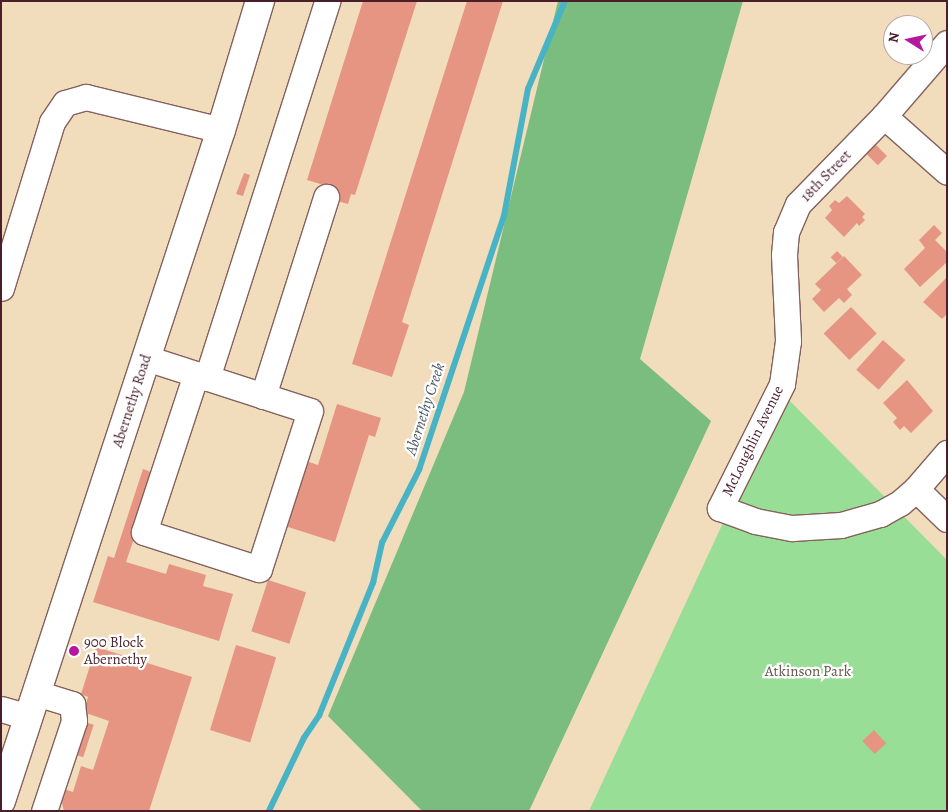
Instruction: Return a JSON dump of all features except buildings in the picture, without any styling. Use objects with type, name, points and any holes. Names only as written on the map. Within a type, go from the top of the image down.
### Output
[{"type":"main road","name":"Abernethy Road","points":[[1,801],[221,130],[260,1]]},
{"type":"street","points":[[146,358],[201,376],[310,411],[259,569],[144,532],[201,376],[327,1]]},
{"type":"street","name":"18th Street","points":[[785,372],[788,341],[784,255],[786,232],[798,204],[884,116],[947,43]]},
{"type":"street","points":[[1,288],[52,122],[65,103],[86,98],[221,130]]},
{"type":"street","points":[[884,116],[947,172]]},
{"type":"street","points":[[263,396],[326,197]]},
{"type":"street","name":"McLoughlin Avenue","points":[[785,372],[770,412],[720,508],[755,521],[792,528],[841,525],[880,514],[900,503],[916,489]]},
{"type":"street","points":[[947,453],[916,489],[947,519]]},
{"type":"street","points":[[1,709],[33,705],[72,704],[74,721],[44,811]]},
{"type":"green space","points":[[558,1],[743,1],[640,359],[711,421],[529,811],[422,811],[328,716],[464,392]]},
{"type":"green space","name":"Atkinson Park","points":[[783,394],[947,560],[947,811],[589,811]]},
{"type":"waterway","name":"Abernethy Creek","points":[[269,811],[304,738],[319,716],[373,583],[382,543],[419,470],[504,216],[528,89],[565,1]]},
{"type":"place","name":"900 Block Abernethy","points":[[74,651]]}]
